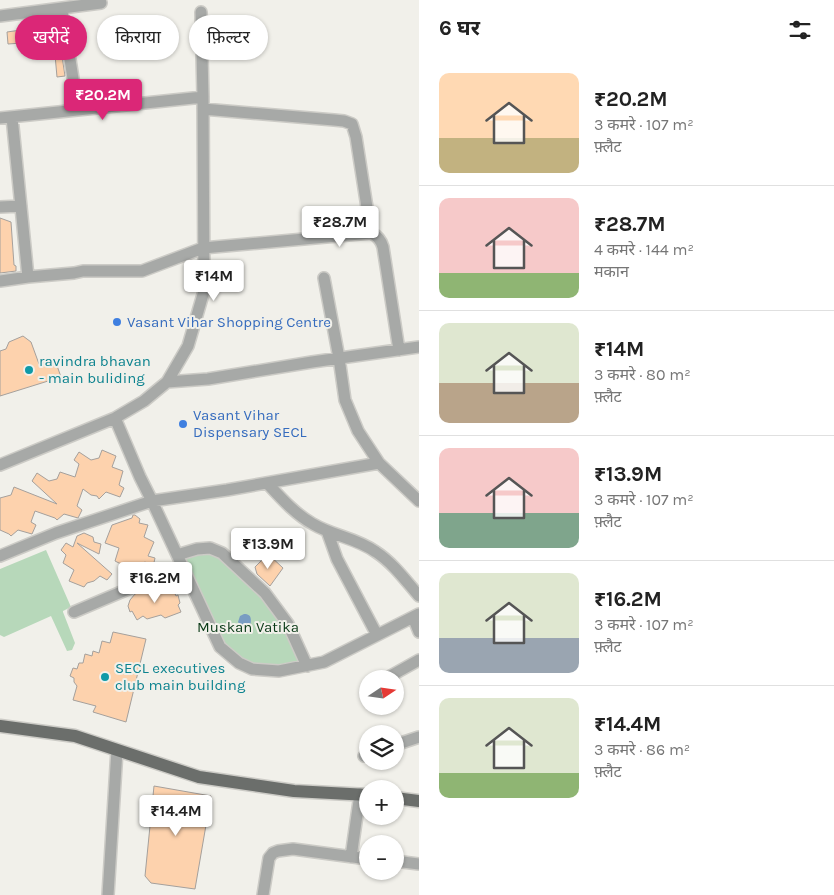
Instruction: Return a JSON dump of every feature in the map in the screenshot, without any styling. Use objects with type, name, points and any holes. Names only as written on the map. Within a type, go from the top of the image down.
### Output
[{"type":"main road","points":[[0,726],[75,736],[198,777],[294,791],[359,795]]},
{"type":"main road","points":[[404,799],[419,801]]},
{"type":"street","points":[[0,16],[100,3],[100,0]]},
{"type":"street","points":[[62,9],[78,110]]},
{"type":"street","points":[[0,465],[115,418],[144,402],[167,382],[188,346],[204,291],[201,12]]},
{"type":"street","points":[[0,118],[203,97]]},
{"type":"street","points":[[203,110],[334,120],[352,124],[356,137],[371,233]]},
{"type":"street","points":[[12,117],[28,277]]},
{"type":"street","points":[[0,207],[21,206]]},
{"type":"street","points":[[0,280],[83,271],[142,271],[203,248],[371,233],[377,235],[383,247],[398,350]]},
{"type":"street","points":[[324,278],[345,400],[358,431],[379,463],[419,501]]},
{"type":"street","points":[[167,382],[208,379],[419,347]]},
{"type":"street","points":[[115,418],[140,477],[220,648],[239,663],[252,669],[279,671],[324,662],[416,616],[419,632]]},
{"type":"street","points":[[0,556],[56,533],[152,501],[227,490],[379,463]]},
{"type":"street","points":[[267,483],[297,513],[313,524],[364,544],[376,551],[419,596]]},
{"type":"street","points":[[327,531],[337,559],[378,635]]},
{"type":"street","points":[[177,555],[197,549],[210,548],[222,553],[265,593],[288,624],[307,666]]},
{"type":"street","points":[[74,612],[159,576],[183,568]]},
{"type":"street","points":[[401,670],[419,660]]},
{"type":"street","points":[[404,742],[419,737]]},
{"type":"street","points":[[108,895],[117,750]]},
{"type":"street","points":[[351,857],[359,819]]},
{"type":"street","points":[[263,895],[270,858],[278,851],[293,849],[359,858]]},
{"type":"street","points":[[404,863],[419,864]]},
{"type":"green space","name":"Muskan Vatika","points":[[210,548],[265,593],[306,665],[252,669],[228,655],[177,555]]},
{"type":"green space","points":[[46,550],[71,607],[63,612],[75,643],[72,650],[67,651],[51,616],[4,637],[0,635],[0,569]]},
{"type":"water","points":[[244,614],[250,617],[250,628],[242,627],[238,622],[240,616]]},
{"type":"building","points":[[15,31],[15,44],[8,44],[7,32]]},
{"type":"building","points":[[55,60],[63,60],[65,76],[57,77]]},
{"type":"building","points":[[0,218],[11,222],[16,271],[0,273]]},
{"type":"building","name":"ravindra bhavan - main buliding","points":[[23,336],[31,342],[39,364],[55,360],[61,377],[0,396],[0,351],[6,349],[9,342]]},
{"type":"building","points":[[102,450],[116,456],[112,467],[123,471],[119,485],[124,488],[120,497],[106,492],[99,499],[83,489],[77,506],[82,510],[78,518],[64,514],[57,520],[35,511],[31,522],[36,525],[32,534],[18,530],[11,536],[0,530],[0,498],[11,495],[14,487],[57,504],[32,481],[37,473],[49,481],[57,479],[60,472],[75,477],[79,464],[74,460],[79,452],[91,460],[99,458]]},
{"type":"building","points":[[133,515],[140,519],[139,523],[148,525],[144,537],[154,542],[148,556],[155,558],[153,567],[145,562],[136,567],[132,566],[129,568],[115,561],[119,548],[105,543],[112,525],[132,518]]},
{"type":"building","points":[[84,533],[93,537],[94,542],[101,544],[99,554],[77,543],[112,574],[107,580],[100,576],[94,581],[87,583],[84,587],[69,581],[74,570],[63,563],[66,555],[61,550],[66,543],[73,547],[77,536]]},
{"type":"building","points":[[268,554],[283,568],[270,586],[257,574],[255,567]]},
{"type":"building","points":[[170,582],[176,596],[178,595],[180,603],[178,605],[181,612],[165,618],[161,615],[147,619],[143,616],[137,620],[132,611],[130,612],[128,606],[135,594],[147,589],[152,596],[163,591],[163,585]]},
{"type":"building","name":"SECL executives club main building","points":[[113,632],[146,639],[126,722],[93,712],[96,706],[73,700],[77,686],[74,678],[70,676],[73,668],[77,669],[79,663],[83,663],[85,654],[92,656],[93,651],[99,653],[102,641],[110,643]]},
{"type":"building","points":[[154,786],[211,796],[195,889],[151,883],[145,876]]},
{"type":"place","name":"Vasant Vihar Shopping Centre","points":[[117,322]]},
{"type":"place","name":"ravindra bhavan - main buliding","points":[[29,370]]},
{"type":"place","name":"Vasant Vihar Dispensary SECL","points":[[183,424]]},
{"type":"place","name":"SECL executives club main building","points":[[105,677]]}]
